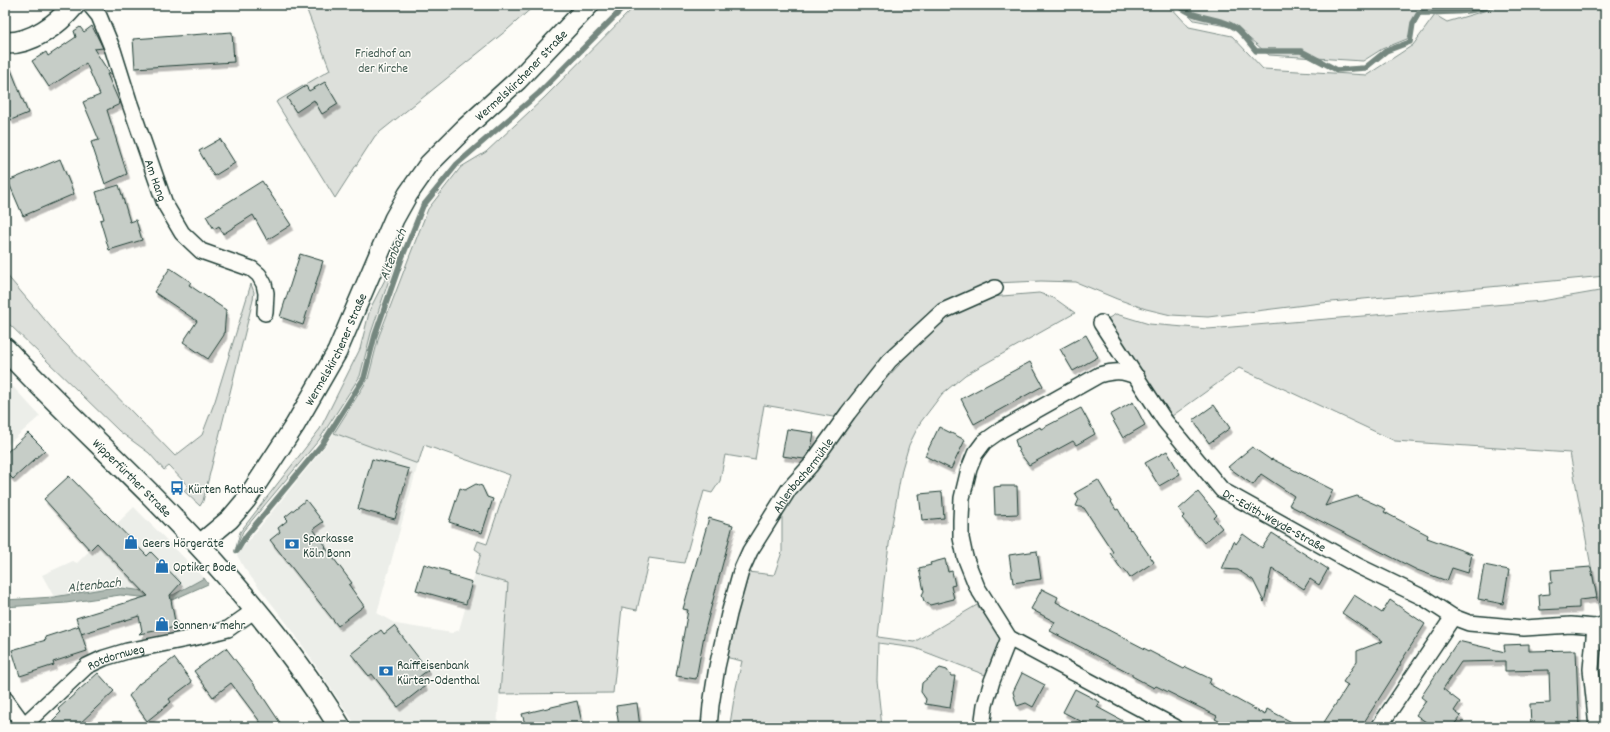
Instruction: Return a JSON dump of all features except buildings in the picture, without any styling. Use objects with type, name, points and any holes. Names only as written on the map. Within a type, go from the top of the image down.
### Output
[{"type":"main road","points":[[5,44],[36,37],[64,17],[74,5]]},
{"type":"main road","name":"Wipperfürther Straße","points":[[5,349],[199,545],[255,610],[305,673],[340,727]]},
{"type":"street","name":"Am Hang","points":[[90,5],[99,16],[113,50],[140,135],[165,204],[182,233],[201,250],[252,269],[259,275],[264,284],[266,293],[265,313]]},
{"type":"street","name":"Wermelskirchener Straße","points":[[199,545],[230,519],[246,500],[298,420],[337,352],[394,219],[408,194],[425,170],[447,145],[518,80],[589,5]]},
{"type":"street","name":"Ahlenbachermühle","points":[[709,727],[717,667],[729,614],[741,571],[750,551],[789,489],[810,466],[848,413],[889,361],[943,311],[995,288]]},
{"type":"street","name":"Dr.-Edith-Weyde-Straße","points":[[1101,323],[1165,422],[1222,490],[1358,566],[1424,598],[1453,617],[1469,623],[1524,628],[1600,625]]},
{"type":"street","points":[[1137,377],[1125,372],[1112,372],[1099,375],[1001,430],[984,442],[975,454],[969,469],[962,498],[961,538],[965,558],[977,587],[1009,638],[1175,727]]},
{"type":"street","name":"Rotdornweg","points":[[5,699],[24,725],[87,666],[104,658],[127,651],[197,637],[228,629],[255,610]]},
{"type":"street","points":[[1379,727],[1453,617]]},
{"type":"street","points":[[1596,727],[1591,669],[1600,625]]},
{"type":"street","points":[[982,727],[985,705],[992,681],[1009,638]]},
{"type":"shaded area","points":[[5,378],[40,416],[5,447]]},
{"type":"shaded area","points":[[334,433],[418,464],[377,613],[396,624],[452,633],[459,630],[475,574],[508,583],[497,727],[357,727],[292,630],[244,568],[237,555],[326,445]]},
{"type":"shaded area","points":[[134,507],[204,578],[173,595],[114,587],[54,597],[42,575],[73,561],[77,563]]},
{"type":"shaded area","points":[[204,578],[208,584],[172,600],[120,595],[66,603],[5,607],[5,600],[54,597],[114,587],[173,595]]},
{"type":"green space","name":"Friedhof an der Kirche","points":[[305,5],[535,5],[507,30],[375,136],[335,198],[276,102],[330,70]]},
{"type":"green space","points":[[636,5],[1169,5],[1189,27],[1232,36],[1263,69],[1367,75],[1413,45],[1435,15],[1447,22],[1504,5],[1605,5],[1605,276],[1321,303],[1208,317],[1171,315],[1146,309],[1076,282],[1041,281],[994,283],[940,305],[839,418],[764,405],[755,460],[725,455],[720,481],[712,493],[704,491],[684,563],[649,558],[637,610],[622,607],[613,693],[500,694],[508,583],[475,574],[481,553],[475,549],[478,541],[487,544],[510,475],[424,445],[418,464],[334,433],[368,379],[379,336],[428,209],[461,167],[486,152],[544,98]]},
{"type":"green space","points":[[1180,5],[1437,5],[1423,10],[1407,39],[1382,49],[1363,61],[1269,55],[1237,28],[1194,20]]},
{"type":"green space","points":[[397,256],[371,333],[360,376],[319,440],[243,531],[236,548],[240,532],[320,429],[360,349],[370,309]]},
{"type":"green space","points":[[5,273],[61,339],[175,456],[202,435],[215,401],[251,284],[254,292],[253,300],[203,501],[200,506],[184,491],[188,486],[169,466],[164,470],[149,453],[119,431],[5,320]]},
{"type":"green space","points":[[1605,290],[1605,613],[1600,615],[1570,453],[1395,441],[1239,368],[1172,416],[1107,319],[1116,314],[1149,324],[1208,329],[1542,301]]},
{"type":"green space","points":[[1039,293],[1054,298],[1075,313],[965,375],[942,394],[920,423],[909,445],[902,469],[884,581],[878,637],[914,642],[977,605],[1000,634],[1000,641],[988,676],[915,648],[878,643],[877,680],[882,727],[732,727],[732,724],[730,724],[742,661],[725,657],[748,572],[774,575],[782,552],[782,512],[858,408],[899,365],[913,346],[946,316],[990,297]]},
{"type":"waterway","name":"Altenbach","points":[[237,551],[246,536],[323,443],[364,378],[375,335],[402,258],[423,206],[457,164],[539,93],[626,5]]},
{"type":"waterway","name":"Altenbach","points":[[1179,5],[1191,13],[1223,22],[1237,29],[1256,51],[1301,51],[1337,70],[1365,68],[1386,51],[1410,42],[1413,23],[1419,13],[1466,11],[1493,5]]},
{"type":"place","name":"Kürten Rathaus","points":[[177,488]]},
{"type":"place","name":"Geers Hörgeräte","points":[[131,542]]},
{"type":"place","name":"Sparkasse Köln Bonn","points":[[292,544]]},
{"type":"place","name":"Optiker Bode","points":[[162,566]]},
{"type":"place","name":"Sonnen & mehr","points":[[162,624]]},
{"type":"place","name":"Raiffeisenbank Kürten-Odenthal","points":[[386,671]]}]
